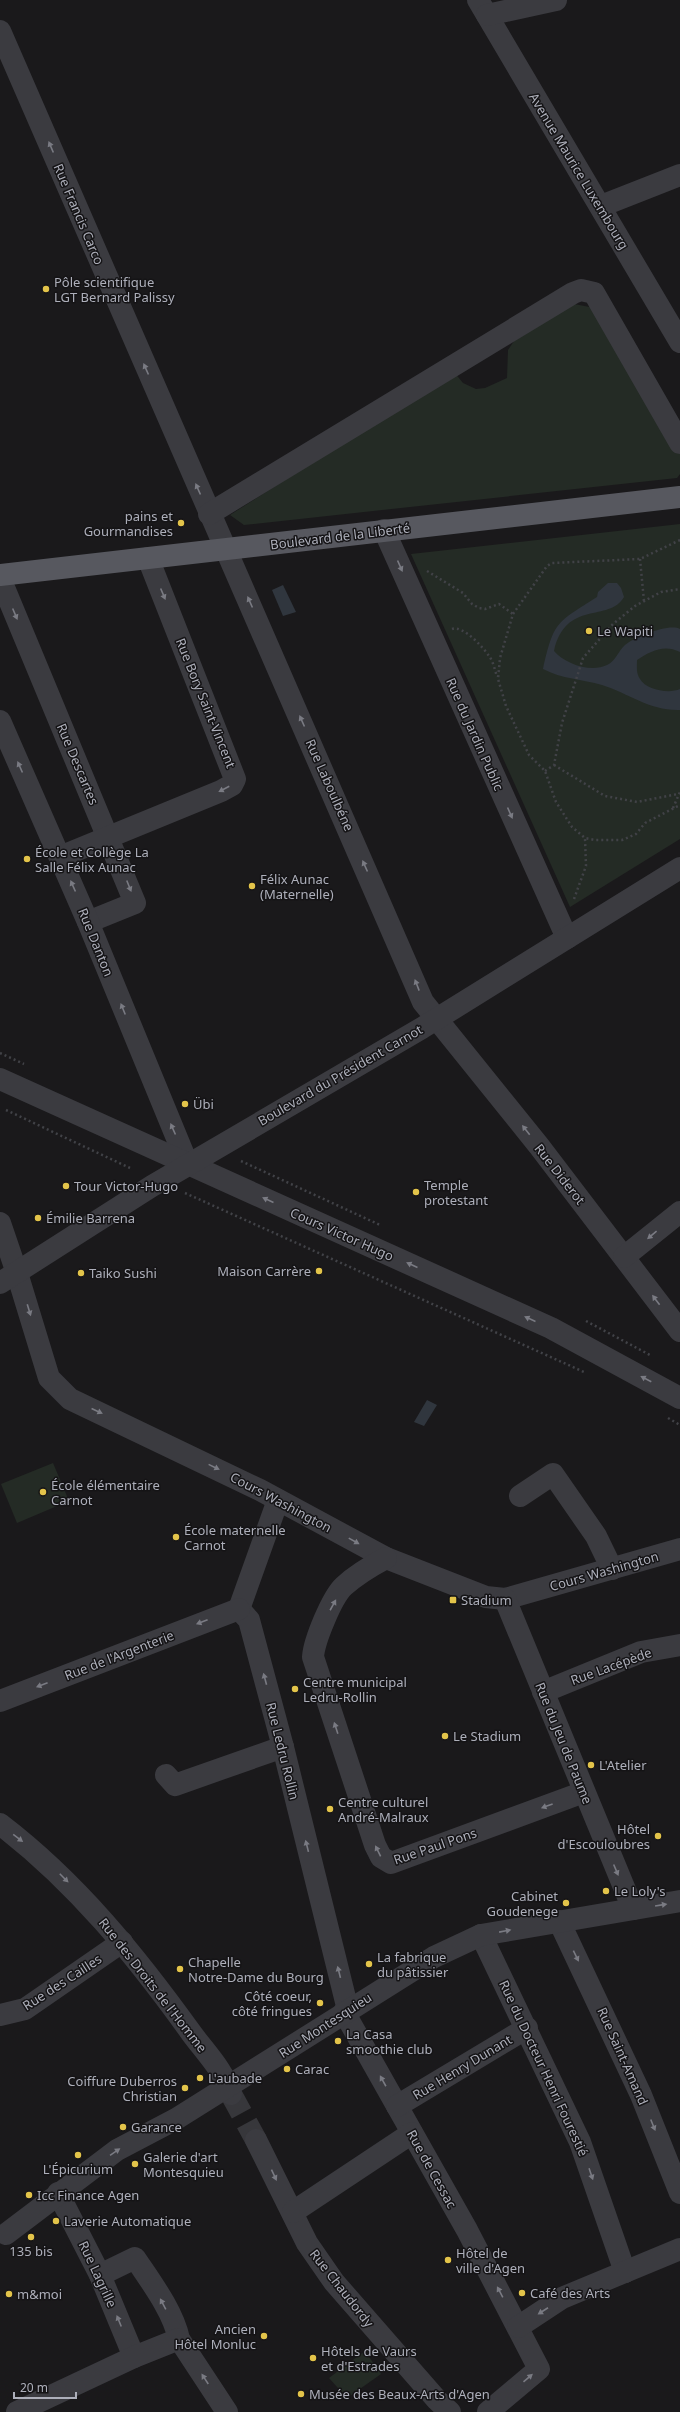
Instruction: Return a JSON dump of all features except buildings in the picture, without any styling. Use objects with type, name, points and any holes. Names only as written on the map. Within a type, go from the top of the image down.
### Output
[{"type":"main road","name":"Boulevard de la Liberté","points":[[0,577],[384,530],[680,497]]},
{"type":"street","points":[[482,8],[556,0]]},
{"type":"street","name":"Avenue Maurice Luxembourg","points":[[482,8],[601,206],[680,342]]},
{"type":"street","name":"Rue Francis Carco","points":[[0,31],[225,550]]},
{"type":"street","points":[[601,206],[680,175]]},
{"type":"street","points":[[209,514],[573,293],[581,290],[594,293],[680,443]]},
{"type":"street","name":"Rue du Jardin Public","points":[[384,530],[567,938]]},
{"type":"street","name":"Rue Laboulbéne","points":[[225,550],[284,678],[423,1002],[436,1018]]},
{"type":"street","name":"Rue Bory Saint-Vincent","points":[[60,857],[221,791],[232,785],[235,779],[148,558]]},
{"type":"street","name":"Rue Descartes","points":[[0,577],[109,837],[135,903],[88,922]]},
{"type":"street","name":"Rue Danton","points":[[0,721],[88,922],[188,1165]]},
{"type":"street","name":"Boulevard du Président Carnot","points":[[9,1278],[188,1165],[436,1018],[680,868]]},
{"type":"street","name":"Rue Diderot","points":[[436,1018],[624,1257],[680,1331]]},
{"type":"street","name":"Cours Victor Hugo","points":[[0,1079],[139,1140],[188,1165],[551,1328],[680,1398]]},
{"type":"street","points":[[624,1257],[680,1212]]},
{"type":"street","name":"Cours Washington","points":[[0,1223],[9,1278],[49,1378],[70,1399],[278,1500],[386,1558],[470,1592],[505,1599],[680,1549]]},
{"type":"street","points":[[520,1496],[553,1474],[596,1536],[612,1569]]},
{"type":"street","points":[[239,1609],[278,1500]]},
{"type":"street","name":"Rue Paul Pons","points":[[386,1558],[360,1573],[343,1587],[314,1644],[313,1657],[375,1845],[381,1857],[391,1863],[584,1792]]},
{"type":"street","name":"Rue du Jeu de Paume","points":[[505,1599],[633,1909]]},
{"type":"street","name":"Rue de l'Argenterie","points":[[0,1702],[239,1609]]},
{"type":"street","name":"Rue Ledru Rollin","points":[[239,1609],[249,1620],[283,1747],[346,2011]]},
{"type":"street","name":"Rue Lacépède","points":[[543,1692],[642,1652],[680,1645]]},
{"type":"street","points":[[171,1780],[283,1747]]},
{"type":"street","name":"Rue des Droits de l'Homme","points":[[0,1824],[36,1851],[64,1878],[122,1942],[158,1987],[224,2077],[230,2090]]},
{"type":"street","name":"Rue Montesquieu","points":[[2,2230],[58,2193],[117,2150],[230,2090],[346,2011],[434,1957],[481,1935],[680,1902]]},
{"type":"street","name":"Rue Saint-Amand","points":[[559,1921],[641,2095],[680,2193]]},
{"type":"street","name":"Rue du Docteur Henri Fourestié","points":[[481,1935],[527,2028],[580,2142],[625,2272]]},
{"type":"street","name":"Rue des Cailles","points":[[0,2015],[25,2009],[122,1942]]},
{"type":"street","name":"Rue de Cessac","points":[[346,2011],[518,2327],[539,2369],[509,2405]]},
{"type":"street","name":"Rue Henry Dunant","points":[[397,2106],[527,2028]]},
{"type":"street","points":[[293,2212],[412,2134]]},
{"type":"street","name":"Rue Chaudordy","points":[[256,2140],[293,2212],[307,2243],[334,2282],[442,2408]]},
{"type":"street","name":"Rue Lagrille","points":[[58,2193],[100,2275],[134,2357]]},
{"type":"street","points":[[518,2327],[562,2298],[680,2249]]},
{"type":"street","points":[[100,2275],[135,2258],[153,2285],[177,2331],[179,2339],[227,2412]]},
{"type":"street","points":[[17,2412],[134,2357],[179,2339]]},
{"type":"street","points":[[488,2412],[509,2405]]},
{"type":"path","points":[[498,679],[500,658],[513,614],[547,566],[552,563],[640,559],[680,540]]},
{"type":"path","points":[[395,555],[411,560],[440,580],[463,593],[472,604],[479,608],[485,609],[499,604],[513,614]]},
{"type":"path","points":[[640,559],[644,601]]},
{"type":"path","points":[[545,771],[554,765],[562,723],[581,662],[613,624],[644,601],[661,592],[680,589]]},
{"type":"path","points":[[432,637],[456,628],[463,630],[490,656],[506,706],[529,755],[545,771],[563,813],[572,827],[585,838],[595,840],[622,840],[636,834],[645,823],[680,805]]},
{"type":"path","points":[[554,765],[606,796],[637,802],[679,793]]},
{"type":"path","points":[[672,809],[679,793]]},
{"type":"path","points":[[573,900],[586,866],[585,838]]},
{"type":"path","points":[[6,1110],[130,1168]]},
{"type":"path","points":[[185,1194],[590,1375]]},
{"type":"path","points":[[666,1417],[680,1425]]},
{"type":"shaded area","points":[[574,304],[595,308],[680,454],[680,474],[677,478],[244,525],[230,515],[454,372],[463,383],[476,389],[485,388],[507,378],[508,350],[514,341]]},
{"type":"shaded area","points":[[680,524],[680,839],[570,907],[411,554]]},
{"type":"shaded area","points":[[608,583],[617,583],[621,588],[624,597],[617,605],[577,618],[568,624],[560,635],[554,651],[565,660],[579,666],[586,668],[601,667],[607,665],[615,659],[625,645],[636,638],[660,629],[680,629],[680,652],[668,649],[653,651],[637,660],[637,672],[643,683],[652,688],[664,691],[680,689],[680,710],[659,708],[602,685],[565,677],[543,669],[550,641],[559,624],[573,612],[597,597],[598,592]]},
{"type":"shaded area","points":[[283,585],[296,612],[283,616],[272,590]]},
{"type":"shaded area","points":[[427,1400],[437,1405],[424,1426],[414,1422]]},
{"type":"shaded area","points":[[53,1463],[69,1501],[17,1523],[1,1484]]},
{"type":"shaded area","points":[[365,2351],[381,2374],[347,2398],[329,2378]]},
{"type":"tunnel","points":[[231,2094],[256,2140]]},
{"type":"place","name":"Pôle scientifique LGT Bernard Palissy","points":[[46,289]]},
{"type":"place","name":"pains et Gourmandises","points":[[181,523]]},
{"type":"place","name":"Le Wapiti","points":[[589,631]]},
{"type":"place","name":"École et Collège La Salle Félix Aunac","points":[[27,859]]},
{"type":"place","name":"Félix Aunac (Maternelle)","points":[[252,886]]},
{"type":"place","name":"Übi","points":[[185,1104]]},
{"type":"place","name":"Tour Victor-Hugo","points":[[66,1186]]},
{"type":"place","name":"Temple protestant","points":[[416,1192]]},
{"type":"place","name":"Émilie Barrena","points":[[38,1218]]},
{"type":"place","name":"Maison Carrère","points":[[319,1271]]},
{"type":"place","name":"Taiko Sushi","points":[[81,1273]]},
{"type":"place","name":"École élémentaire Carnot","points":[[43,1492]]},
{"type":"place","name":"École maternelle Carnot","points":[[176,1537]]},
{"type":"place","name":"Stadium","points":[[453,1600]]},
{"type":"place","name":"Centre municipal Ledru-Rollin","points":[[295,1689]]},
{"type":"place","name":"Le Stadium","points":[[445,1736]]},
{"type":"place","name":"L'Atelier","points":[[591,1765]]},
{"type":"place","name":"Centre culturel André-Malraux","points":[[330,1809]]},
{"type":"place","name":"Hôtel d'Escouloubres","points":[[658,1836]]},
{"type":"place","name":"Le Loly's","points":[[606,1891]]},
{"type":"place","name":"Cabinet Goudenege","points":[[566,1903]]},
{"type":"place","name":"La fabrique du pâtissier","points":[[369,1964]]},
{"type":"place","name":"Chapelle Notre-Dame du Bourg","points":[[180,1969]]},
{"type":"place","name":"Côté coeur, côté fringues","points":[[320,2003]]},
{"type":"place","name":"La Casa smoothie club","points":[[338,2041]]},
{"type":"place","name":"Carac","points":[[287,2069]]},
{"type":"place","name":"L'aubade","points":[[200,2078]]},
{"type":"place","name":"Coiffure Duberros Christian","points":[[185,2088]]},
{"type":"place","name":"Garance","points":[[123,2127]]},
{"type":"place","name":"L'Épicurium","points":[[78,2155]]},
{"type":"place","name":"Galerie d'art Montesquieu","points":[[135,2164]]},
{"type":"place","name":"Icc Finance Agen","points":[[29,2195]]},
{"type":"place","name":"Laverie Automatique","points":[[56,2221]]},
{"type":"place","name":"135 bis","points":[[31,2237]]},
{"type":"place","name":"Hôtel de ville d'Agen","points":[[448,2260]]},
{"type":"place","name":"Café des Arts","points":[[522,2293]]},
{"type":"place","name":"m&moi","points":[[9,2294]]},
{"type":"place","name":"Ancien Hôtel Monluc","points":[[264,2336]]},
{"type":"place","name":"Hôtels de Vaurs et d'Estrades","points":[[313,2358]]},
{"type":"place","name":"Musée des Beaux-Arts d'Agen","points":[[301,2394]]}]
